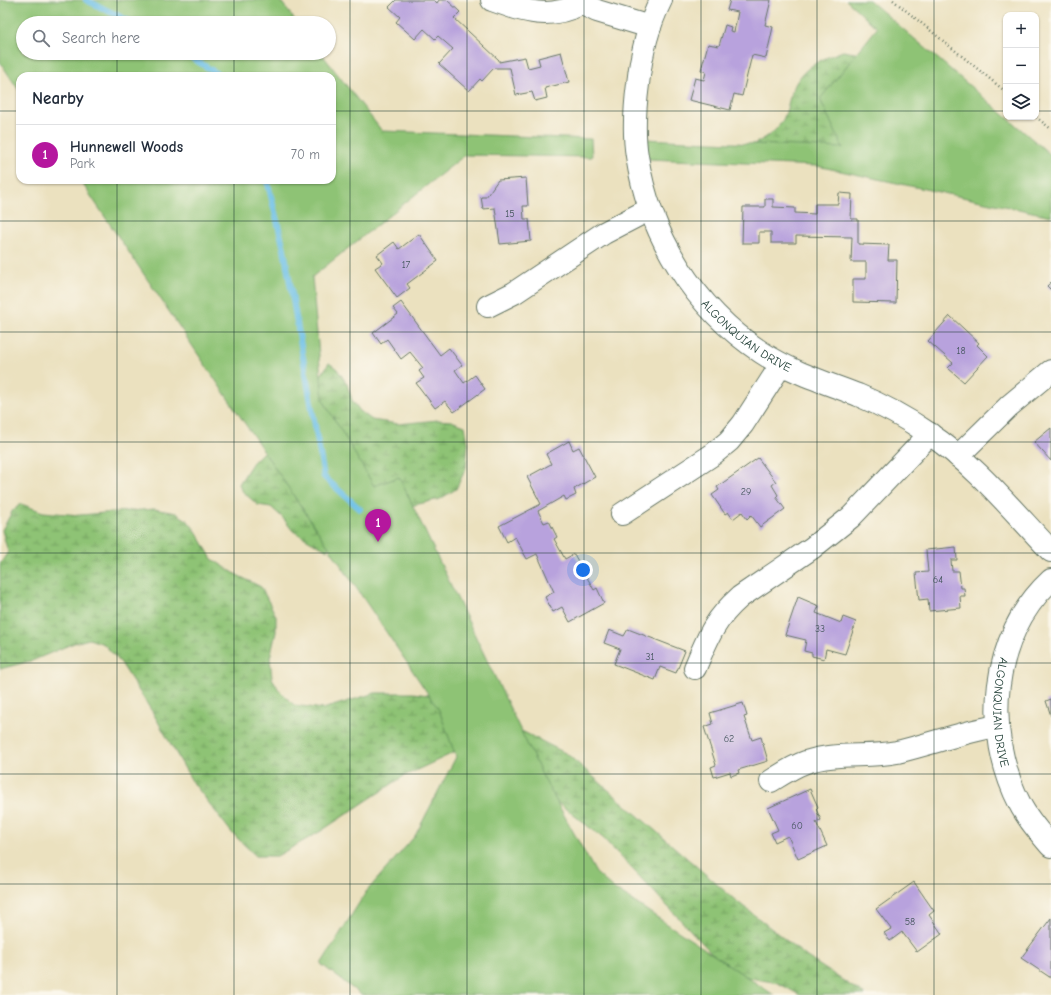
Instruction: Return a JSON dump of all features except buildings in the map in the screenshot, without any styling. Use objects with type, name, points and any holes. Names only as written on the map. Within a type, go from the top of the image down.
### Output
[{"type":"street","points":[[492,0],[530,12],[546,14],[569,10],[578,2],[650,27]]},
{"type":"street","name":"ALGONQUIAN DRIVE","points":[[661,0],[650,27],[643,52],[638,78],[635,128],[637,155],[650,209],[661,236],[675,262],[702,300],[738,335],[760,352],[781,365],[808,377],[884,407],[930,434],[978,474],[1051,551]]},
{"type":"street","points":[[488,306],[514,293],[604,233],[650,209]]},
{"type":"street","points":[[622,514],[712,455],[729,440],[743,424],[781,365]]},
{"type":"street","points":[[958,456],[1009,406],[1051,371]]},
{"type":"street","points":[[695,668],[710,632],[728,607],[740,596],[827,537],[851,517],[930,434]]},
{"type":"street","name":"ALGONQUIAN DRIVE","points":[[1051,580],[1035,596],[1013,633],[1000,677],[997,726],[1001,751],[1008,776],[1020,804],[1034,825],[1051,846]]},
{"type":"street","points":[[771,780],[791,768],[818,759],[890,753],[974,730],[997,726]]},
{"type":"path","points":[[893,0],[1003,90]]},
{"type":"path","points":[[1039,119],[1051,129]]},
{"type":"green space","points":[[0,0],[280,0],[292,16],[16,16],[16,60],[326,60],[336,72],[16,72],[16,86],[0,62]]},
{"type":"green space","points":[[846,0],[869,0],[1003,114],[1003,120],[1010,120],[1051,155],[1051,216],[817,166],[647,159],[645,139],[843,148],[820,99],[877,28]]},
{"type":"green space","points":[[843,51],[896,60],[1034,161],[752,145],[775,131],[781,124],[793,89],[802,74],[821,60]]},
{"type":"green space","points":[[336,72],[382,131],[591,139],[592,157],[465,155],[312,277],[323,400],[374,486],[399,477],[543,777],[596,873],[613,888],[774,995],[361,995],[321,964],[366,892],[415,836],[456,757],[439,710],[83,184],[336,184]]},
{"type":"green space","points":[[329,363],[337,369],[347,384],[352,400],[360,411],[372,420],[398,424],[438,420],[451,421],[465,426],[468,443],[466,468],[456,489],[440,499],[393,510],[326,550],[293,531],[282,517],[271,507],[258,505],[243,492],[239,484],[253,462],[283,433]]},
{"type":"green space","points":[[21,504],[43,512],[80,515],[154,509],[176,513],[187,520],[196,531],[212,559],[237,575],[261,587],[276,616],[276,632],[270,658],[272,678],[279,690],[294,705],[323,709],[375,693],[413,693],[436,696],[496,718],[567,754],[734,899],[807,957],[865,995],[800,995],[778,983],[750,978],[725,967],[603,838],[548,795],[466,747],[404,776],[321,831],[277,856],[256,856],[232,833],[192,781],[153,713],[121,663],[104,644],[89,639],[74,643],[34,660],[0,669],[0,564],[8,552],[2,530],[13,510]]},
{"type":"waterway","points":[[86,0],[119,16]]},
{"type":"waterway","points":[[195,60],[215,72]]},
{"type":"waterway","points":[[268,184],[284,249],[324,477],[360,509]]},
{"type":"place","name":"Hunnewell Woods","points":[[378,542]]}]
